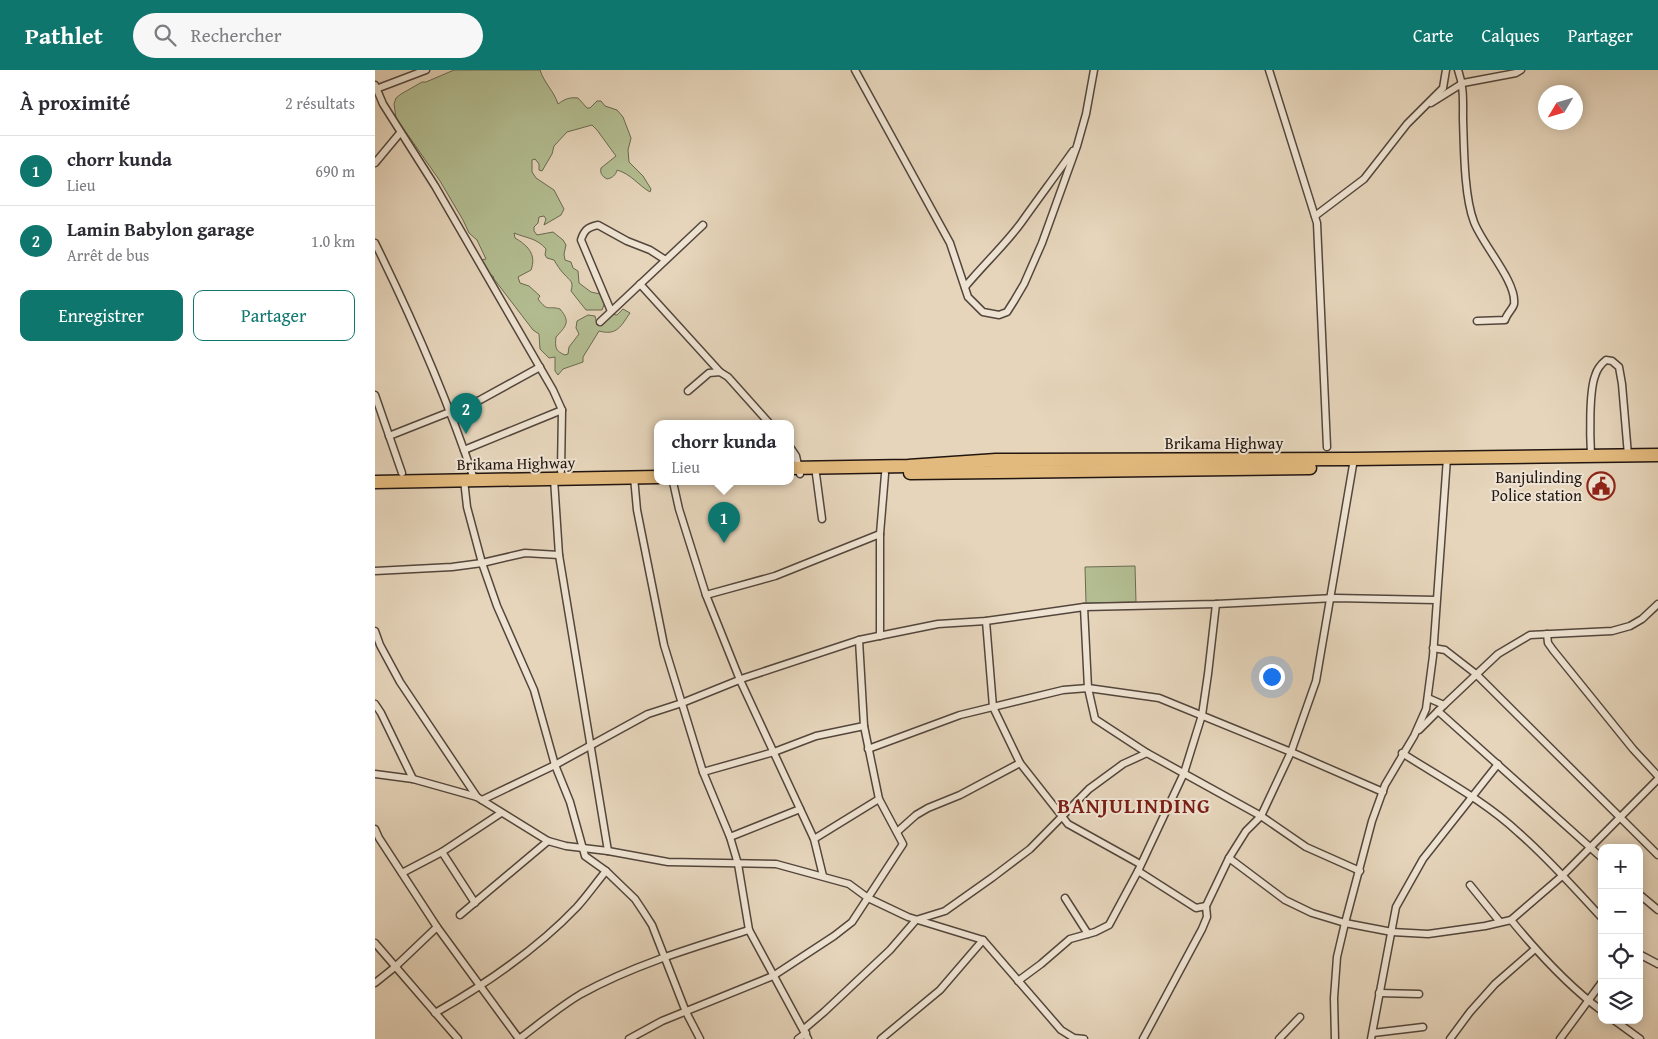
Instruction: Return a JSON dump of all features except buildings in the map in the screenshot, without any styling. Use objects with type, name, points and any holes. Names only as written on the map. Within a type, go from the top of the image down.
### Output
[{"type":"highway","name":"Brikama Highway","points":[[1551,460],[1591,456],[1658,455]]},
{"type":"highway","name":"Brikama Highway","points":[[795,471],[996,460],[1354,463]]},
{"type":"highway","name":"Brikama Highway","points":[[795,471],[816,474],[885,474],[1354,463],[1551,460],[1658,462]]},
{"type":"highway","name":"Brikama Highway","points":[[557,475],[654,470]]},
{"type":"highway","name":"Brikama Highway","points":[[375,474],[403,473],[470,477]]},
{"type":"highway","name":"Brikama Highway","points":[[375,482],[495,475],[654,476]]},
{"type":"street","points":[[426,70],[375,87],[400,133],[435,186],[540,367],[562,410],[557,475],[559,555],[608,851]]},
{"type":"street","points":[[855,70],[950,243],[968,297],[983,312],[999,315],[1007,312],[1025,284],[1042,244],[1077,146],[1086,114],[1094,70]]},
{"type":"street","points":[[1269,70],[1317,223],[1327,448]]},
{"type":"street","points":[[1315,216],[1364,179],[1407,124],[1443,88],[1445,70]]},
{"type":"street","points":[[1458,70],[1463,83],[1464,146],[1469,203],[1474,222],[1510,287],[1514,305],[1507,313],[1505,320],[1477,321]]},
{"type":"street","points":[[1422,109],[1463,83],[1516,73],[1521,70]]},
{"type":"street","points":[[375,163],[400,133]]},
{"type":"street","points":[[965,287],[1021,223],[1077,146]]},
{"type":"street","points":[[611,311],[581,240],[583,233],[589,227],[598,225],[627,242],[650,250],[664,259]]},
{"type":"street","points":[[599,322],[664,259],[703,225]]},
{"type":"street","points":[[375,243],[404,302],[450,411],[464,450],[470,477],[467,507],[482,563],[497,606],[534,690],[555,765],[570,802],[585,856],[606,871],[635,899],[652,925],[686,1012],[700,1039]]},
{"type":"street","points":[[639,284],[766,420]]},
{"type":"street","points":[[1591,456],[1593,384],[1595,374],[1606,360],[1612,361],[1619,367],[1628,455]]},
{"type":"street","points":[[389,436],[479,400],[540,367]]},
{"type":"street","points":[[688,391],[709,373],[721,372]]},
{"type":"street","points":[[375,395],[403,473]]},
{"type":"street","points":[[464,450],[562,410]]},
{"type":"street","points":[[794,452],[797,456],[795,471]]},
{"type":"street","points":[[1414,736],[1426,709],[1433,648],[1447,462]]},
{"type":"street","points":[[1143,1039],[1202,929],[1207,917],[1206,906],[1229,858],[1246,830],[1261,816],[1291,752],[1316,681],[1354,463]]},
{"type":"street","points":[[816,474],[821,519]]},
{"type":"street","points":[[879,636],[881,534],[885,474]]},
{"type":"street","points":[[634,477],[637,510],[664,645],[703,772],[730,837],[738,864],[749,930],[806,1034]]},
{"type":"street","points":[[674,485],[706,594],[739,680],[814,839],[823,876]]},
{"type":"street","points":[[706,594],[775,576],[881,534]]},
{"type":"street","points":[[375,571],[482,563],[525,553],[559,555]]},
{"type":"street","points":[[479,799],[555,765],[648,714],[682,703],[739,680],[859,640],[938,624],[986,620],[1084,607],[1331,599],[1436,600]]},
{"type":"street","points":[[1018,981],[1070,939],[1109,925],[1138,871],[1184,773],[1201,715],[1209,674],[1216,604]]},
{"type":"street","points":[[1335,1039],[1334,998],[1337,957],[1345,923],[1372,821],[1383,792],[1402,753],[1414,736],[1443,704],[1476,674],[1499,654],[1530,635],[1587,634],[1612,631],[1630,626],[1642,619],[1658,604]]},
{"type":"street","points":[[1084,607],[1088,688],[1095,719],[1147,753],[1261,816],[1306,847],[1360,871]]},
{"type":"street","points":[[986,620],[993,707],[1020,764],[1068,824],[1140,864]]},
{"type":"street","points":[[375,631],[400,682],[479,799]]},
{"type":"street","points":[[1229,858],[1285,900],[1312,913],[1345,923],[1392,932],[1429,934],[1511,920],[1562,876],[1658,778],[1553,650],[1548,643],[1547,634]]},
{"type":"street","points":[[629,1039],[638,1037],[661,1021],[773,976],[852,922],[903,844],[879,799],[864,726],[859,640]]},
{"type":"street","points":[[1433,648],[1445,650],[1476,674],[1658,855]]},
{"type":"street","points":[[869,749],[960,715],[1063,690],[1088,688],[1159,698],[1383,792]]},
{"type":"street","points":[[1427,698],[1443,704]]},
{"type":"street","points":[[375,704],[413,779]]},
{"type":"street","points":[[1438,711],[1598,854]]},
{"type":"street","points":[[703,772],[774,752],[817,736],[864,726]]},
{"type":"street","points":[[798,1039],[806,1034],[824,1012],[890,950],[916,920],[945,911],[1030,849],[1089,789],[1105,776],[1123,764],[1147,753]]},
{"type":"street","points":[[1402,753],[1491,810],[1519,832],[1598,914]]},
{"type":"street","points":[[897,832],[916,815],[928,808],[960,795],[1020,764]]},
{"type":"street","points":[[1423,1027],[1372,1036],[1396,907],[1423,860],[1499,764]]},
{"type":"street","points":[[375,774],[413,779],[479,799],[548,841],[583,849],[608,851],[667,862],[776,864],[849,884],[868,898],[908,917],[983,940],[1061,1030],[1074,1038],[1084,1039]]},
{"type":"street","points":[[814,839],[879,799]]},
{"type":"street","points":[[730,837],[800,810]]},
{"type":"street","points":[[402,873],[442,852],[501,813]]},
{"type":"street","points":[[375,829],[437,927],[519,1039],[580,995],[620,975],[664,957],[749,930]]},
{"type":"street","points":[[460,915],[548,841]]},
{"type":"street","points":[[442,852],[475,903]]},
{"type":"street","points":[[435,1013],[480,987],[560,924],[578,906],[606,871]]},
{"type":"street","points":[[1138,871],[1196,908],[1206,906]]},
{"type":"street","points":[[1469,885],[1500,922]]},
{"type":"street","points":[[1643,897],[1658,910]]},
{"type":"street","points":[[1065,898],[1088,934]]},
{"type":"street","points":[[1511,920],[1547,963],[1598,1008]]},
{"type":"street","points":[[375,983],[395,967],[437,927]]},
{"type":"street","points":[[881,1039],[940,990],[983,940]]},
{"type":"street","points":[[375,943],[458,1039]]},
{"type":"street","points":[[1450,1039],[1470,1012],[1495,984],[1535,949]]},
{"type":"street","points":[[1643,956],[1658,964]]},
{"type":"street","points":[[1560,1039],[1598,987]]},
{"type":"street","points":[[1379,993],[1419,994]]},
{"type":"street","points":[[1279,1039],[1300,1018]]},
{"type":"street","points":[[1619,1024],[1640,1039]]},
{"type":"green space","points":[[454,70],[540,70],[558,104],[567,99],[578,98],[587,108],[590,108],[597,101],[601,101],[605,106],[617,110],[623,117],[631,138],[628,150],[629,162],[643,176],[651,189],[650,192],[626,174],[617,170],[611,178],[607,179],[603,176],[601,168],[616,156],[592,125],[567,132],[554,146],[552,154],[542,171],[539,170],[539,164],[535,159],[532,160],[532,172],[536,178],[554,190],[564,209],[561,215],[544,225],[546,219],[544,216],[539,217],[534,231],[537,235],[553,232],[563,240],[566,245],[565,260],[571,262],[573,268],[578,271],[579,283],[591,292],[600,294],[605,302],[602,310],[586,310],[571,291],[571,281],[554,260],[547,258],[545,255],[546,249],[543,245],[535,240],[514,233],[515,238],[530,251],[533,259],[531,270],[518,277],[520,283],[529,286],[540,296],[538,299],[544,306],[560,309],[565,317],[565,327],[556,337],[557,350],[565,355],[568,354],[569,347],[579,334],[576,328],[577,321],[588,315],[595,316],[597,325],[602,325],[611,314],[617,315],[623,309],[630,313],[618,329],[610,332],[599,331],[583,357],[583,362],[563,369],[558,375],[555,371],[555,357],[549,358],[540,349],[539,334],[533,330],[493,276],[487,273],[481,260],[486,259],[477,240],[469,233],[440,181],[396,118],[394,104],[396,98],[422,82]]},
{"type":"green space","points":[[1135,566],[1136,602],[1086,603],[1085,567]]},
{"type":"place","name":"Lamin Babylon garage","points":[[466,434]]},
{"type":"place","name":"Banjulinding Police station","points":[[1601,486]]},
{"type":"place","name":"chorr kunda","points":[[724,543]]},
{"type":"district","name":"BANJULINDING","points":[[1134,805]]}]
